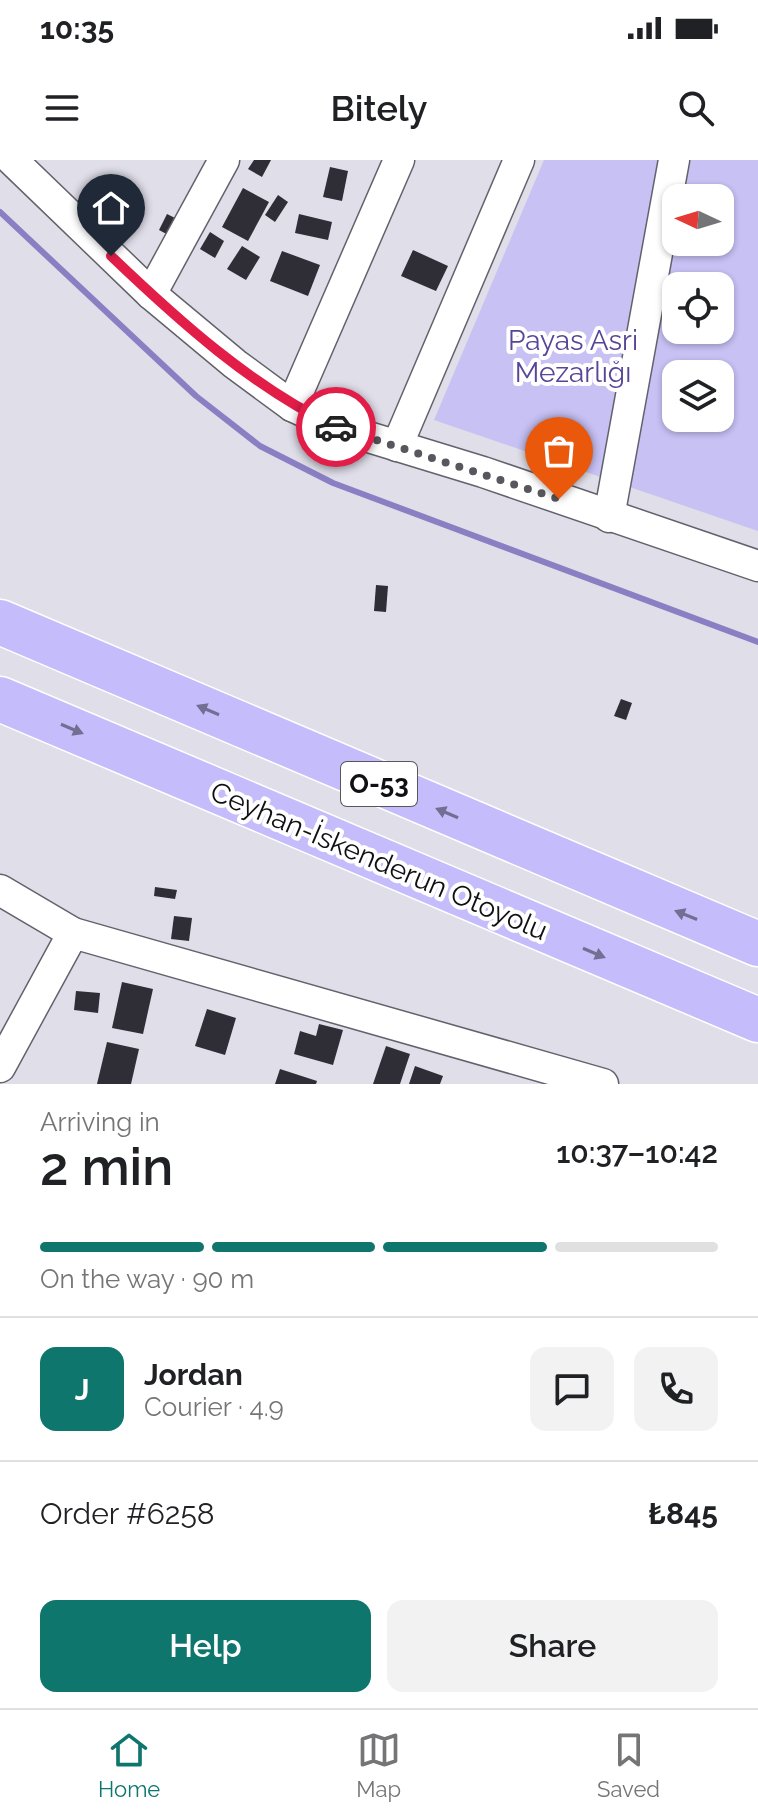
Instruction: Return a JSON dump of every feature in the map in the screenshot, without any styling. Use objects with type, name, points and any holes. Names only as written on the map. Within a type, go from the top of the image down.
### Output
[{"type":"highway","name":"O-53","points":[[0,622],[758,944]]},
{"type":"highway","name":"Ceyhan-İskenderun Otoyolu","points":[[0,699],[758,1020]]},
{"type":"street","points":[[12,160],[151,294],[235,364],[292,406],[339,428],[758,566]]},
{"type":"street","points":[[151,294],[224,160]]},
{"type":"street","points":[[292,406],[399,160]]},
{"type":"street","points":[[397,446],[519,160]]},
{"type":"street","points":[[609,517],[674,160]]},
{"type":"street","points":[[0,890],[73,933],[603,1084]]},
{"type":"street","points":[[0,1067],[73,933]]},
{"type":"green space","name":"Payas Asri Mezarlığı","points":[[544,160],[758,160],[758,531],[434,420]]},
{"type":"building","points":[[254,160],[271,160],[262,177],[248,169]]},
{"type":"building","points":[[330,167],[348,171],[342,201],[323,197]]},
{"type":"building","points":[[243,188],[269,202],[248,241],[222,227]]},
{"type":"building","points":[[278,195],[288,202],[275,222],[265,215]]},
{"type":"building","points":[[167,214],[181,221],[174,238],[159,230]]},
{"type":"building","points":[[299,214],[332,222],[328,240],[295,233]]},
{"type":"building","points":[[210,232],[224,241],[215,258],[200,249]]},
{"type":"building","points":[[242,246],[260,257],[246,280],[227,269]]},
{"type":"building","points":[[413,250],[448,266],[436,291],[401,276]]},
{"type":"building","points":[[282,251],[320,265],[308,296],[270,281]]},
{"type":"building","points":[[376,585],[388,586],[386,612],[374,611]]},
{"type":"building","points":[[621,699],[632,703],[626,720],[614,716]]},
{"type":"building","points":[[155,887],[177,890],[175,899],[154,896]]},
{"type":"building","points":[[174,916],[192,918],[189,941],[171,939]]},
{"type":"building","points":[[122,982],[153,989],[143,1034],[112,1028]]},
{"type":"building","points":[[76,991],[100,993],[98,1013],[74,1010]]},
{"type":"building","points":[[207,1009],[236,1018],[225,1055],[195,1046]]},
{"type":"building","points":[[319,1024],[343,1030],[333,1065],[294,1054],[300,1031],[316,1036]]},
{"type":"building","points":[[107,1042],[139,1049],[131,1084],[97,1084]]},
{"type":"building","points":[[386,1046],[410,1054],[400,1084],[373,1084]]},
{"type":"building","points":[[415,1066],[443,1076],[440,1084],[409,1084]]},
{"type":"building","points":[[280,1069],[317,1081],[316,1084],[275,1084]]},
{"type":"waterway","points":[[0,212],[196,396],[260,446],[333,483],[758,642]]},
{"type":"way so far","points":[[336,427],[559,499]]},
{"type":"route","points":[[111,256],[235,364],[292,406],[336,427]]}]
